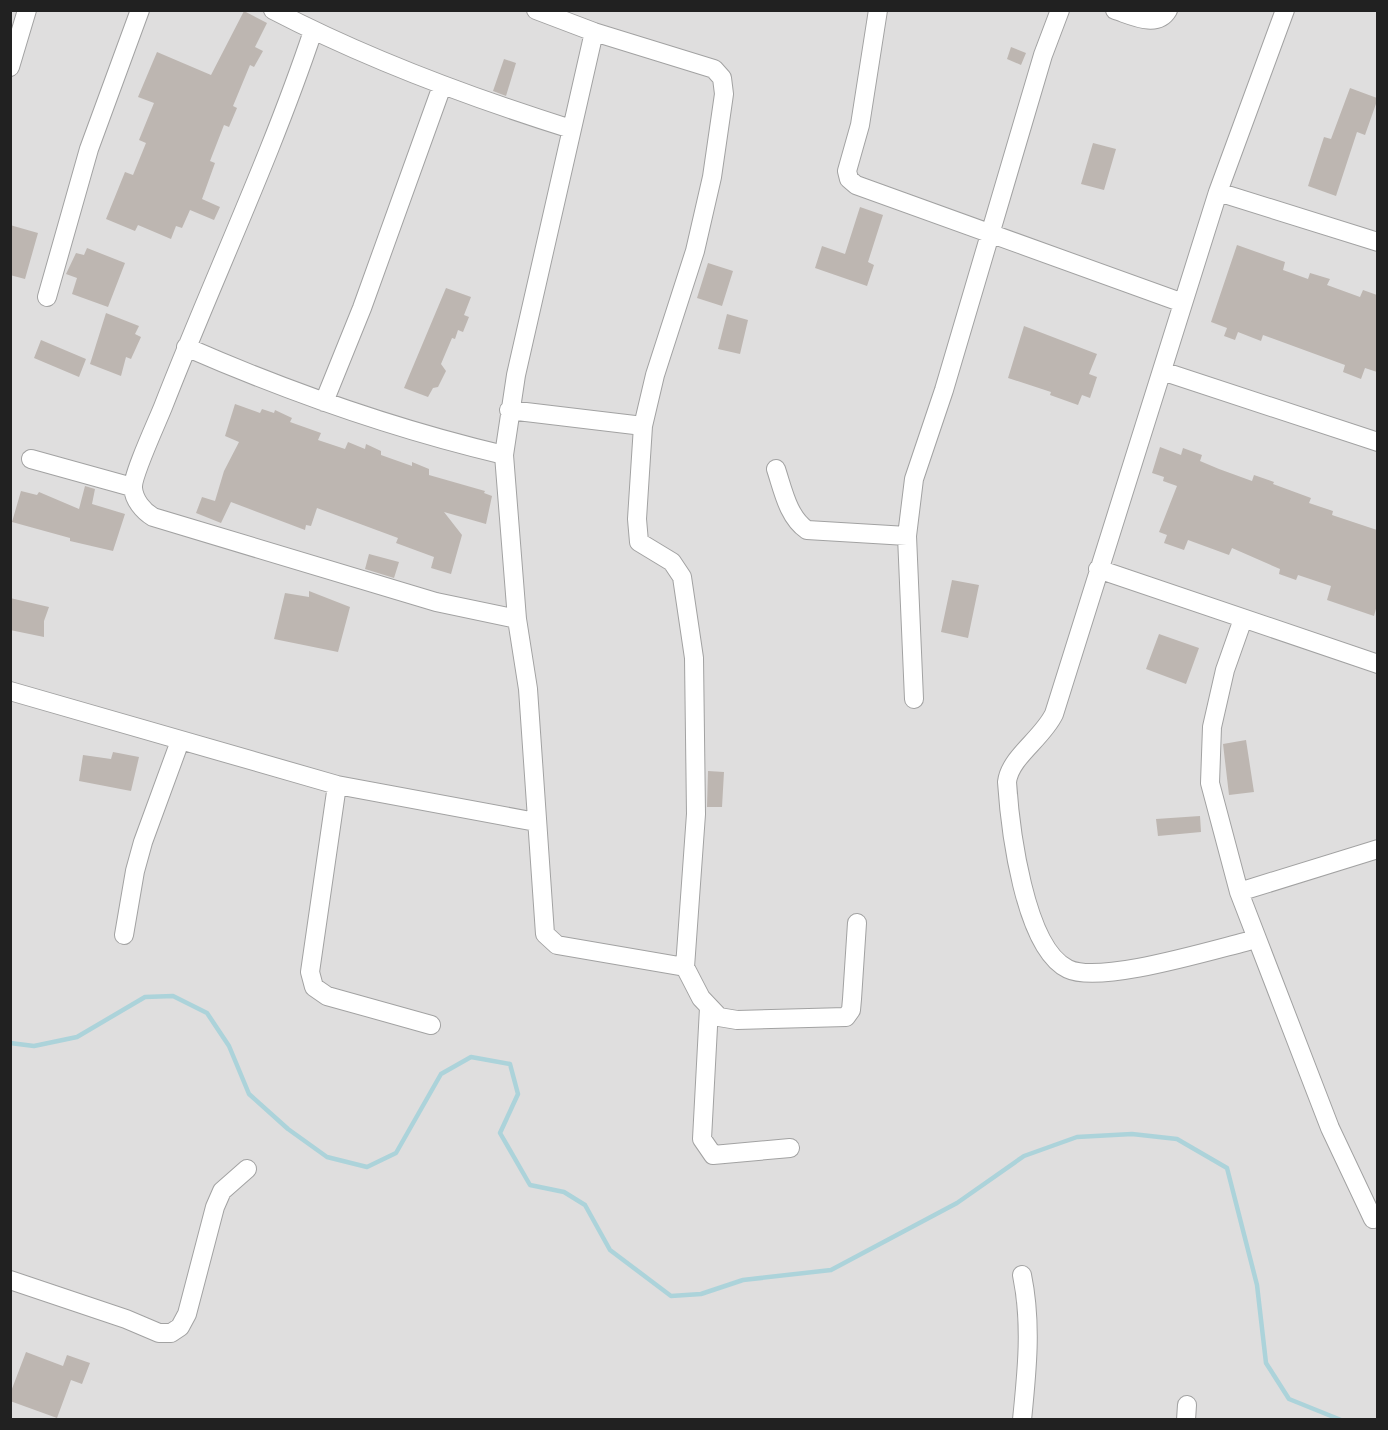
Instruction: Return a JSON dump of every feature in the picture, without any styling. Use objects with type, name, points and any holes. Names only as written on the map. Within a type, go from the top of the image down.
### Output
[{"type":"street","points":[[10,67],[27,10]]},
{"type":"street","points":[[47,297],[89,149],[141,10]]},
{"type":"street","points":[[273,10],[313,31],[442,86],[571,129]]},
{"type":"street","points":[[536,10],[594,32],[714,69],[722,78],[724,94],[712,177],[695,251],[655,375],[644,426],[637,537],[642,545],[672,562],[682,577],[694,658],[696,814],[685,967],[709,1008],[719,1017],[737,1020],[846,1017],[851,1010],[857,923]]},
{"type":"street","points":[[878,10],[860,125],[847,171],[849,179],[856,185],[1183,303]]},
{"type":"street","points":[[914,699],[907,537],[914,479],[992,233],[1044,55],[1060,10]]},
{"type":"street","points":[[1114,10],[1154,21],[1165,17],[1168,10]]},
{"type":"street","points":[[1257,939],[1115,972],[1083,973],[1068,969],[1054,958],[1033,923],[1017,861],[1008,797],[1009,770],[1041,735],[1054,714],[1218,192],[1285,10]]},
{"type":"street","points":[[313,31],[255,186],[186,347],[132,487],[139,505],[153,517],[436,602],[517,619]]},
{"type":"street","points":[[594,32],[509,410],[504,455],[517,619],[528,689],[545,933],[550,941],[557,945],[685,967]]},
{"type":"street","points":[[324,402],[362,308],[442,86]]},
{"type":"street","points":[[1218,192],[1377,242]]},
{"type":"street","points":[[186,347],[265,381],[324,402],[426,436],[504,455]]},
{"type":"street","points":[[1162,371],[1377,442]]},
{"type":"street","points":[[509,410],[644,426]]},
{"type":"street","points":[[31,459],[132,487]]},
{"type":"street","points":[[776,469],[791,512],[807,530],[907,537]]},
{"type":"street","points":[[1098,569],[1377,664]]},
{"type":"street","points":[[1243,619],[1225,670],[1212,727],[1210,783],[1239,892],[1330,1128],[1373,1219]]},
{"type":"street","points":[[10,691],[337,785],[536,822]]},
{"type":"street","points":[[124,935],[143,842],[180,741]]},
{"type":"street","points":[[337,785],[310,972],[314,987],[327,996],[431,1025]]},
{"type":"street","points":[[1239,892],[1377,849]]},
{"type":"street","points":[[709,1008],[702,1139],[706,1148],[713,1155],[790,1148]]},
{"type":"street","points":[[10,1280],[126,1319],[159,1333],[171,1333],[180,1327],[186,1314],[215,1207],[222,1191],[247,1170]]},
{"type":"street","points":[[1022,1275],[1028,1306],[1028,1362],[1022,1419]]},
{"type":"shaded area","points":[[11,11],[1377,11],[1377,1419],[11,1419]]},
{"type":"building","points":[[244,11],[267,23],[255,47],[263,51],[254,67],[250,65],[233,106],[237,108],[229,127],[224,125],[210,161],[215,163],[202,199],[220,207],[214,220],[190,210],[182,228],[176,226],[171,239],[138,225],[135,231],[106,219],[125,172],[133,175],[146,143],[139,140],[154,103],[138,97],[157,52],[211,75]]},
{"type":"building","points":[[1011,47],[1026,53],[1021,65],[1007,59]]},
{"type":"building","points":[[504,59],[516,63],[506,96],[493,91]]},
{"type":"building","points":[[1350,88],[1377,98],[1377,101],[1365,135],[1357,132],[1336,196],[1308,186],[1324,137],[1331,139]]},
{"type":"building","points":[[1093,143],[1116,149],[1104,190],[1081,184]]},
{"type":"building","points":[[860,207],[883,215],[868,262],[874,265],[867,286],[815,268],[822,246],[845,254]]},
{"type":"building","points":[[10,225],[38,233],[25,279],[10,275]]},
{"type":"building","points":[[1237,245],[1285,262],[1283,270],[1308,279],[1310,273],[1330,279],[1327,285],[1360,297],[1363,290],[1377,295],[1377,372],[1365,368],[1361,379],[1343,372],[1345,365],[1263,335],[1261,341],[1238,332],[1235,340],[1224,336],[1227,328],[1211,322]]},
{"type":"building","points":[[87,248],[125,263],[108,307],[72,294],[77,278],[66,274],[76,253],[84,255]]},
{"type":"building","points":[[708,263],[733,271],[722,306],[697,298]]},
{"type":"building","points":[[446,288],[471,297],[464,315],[469,317],[463,332],[458,330],[455,339],[452,338],[441,364],[446,371],[438,387],[433,388],[428,397],[404,388]]},
{"type":"building","points":[[106,313],[139,326],[135,334],[141,337],[131,359],[126,357],[121,376],[90,364]]},
{"type":"building","points":[[727,314],[748,320],[740,354],[718,349]]},
{"type":"building","points":[[1024,326],[1097,354],[1089,374],[1097,377],[1090,398],[1082,395],[1078,405],[1050,395],[1051,392],[1008,378]]},
{"type":"building","points":[[41,340],[86,359],[79,377],[34,358]]},
{"type":"building","points":[[235,404],[260,413],[262,409],[274,413],[275,410],[292,418],[290,422],[321,433],[318,440],[345,449],[348,442],[365,449],[366,444],[381,451],[381,455],[412,466],[412,462],[429,469],[429,475],[485,491],[484,493],[492,496],[486,524],[444,512],[462,535],[451,574],[431,568],[434,557],[396,543],[398,538],[317,508],[311,526],[306,525],[305,530],[231,502],[221,523],[196,513],[202,497],[215,501],[224,471],[239,442],[225,436]]},
{"type":"building","points":[[1160,447],[1181,455],[1183,448],[1202,455],[1200,461],[1219,469],[1252,481],[1254,475],[1274,482],[1273,484],[1311,498],[1309,503],[1333,511],[1332,515],[1377,530],[1377,605],[1374,616],[1327,600],[1331,586],[1298,575],[1296,580],[1279,574],[1280,569],[1232,548],[1229,555],[1188,540],[1184,550],[1164,543],[1167,535],[1159,532],[1177,486],[1163,481],[1164,477],[1152,473]]},
{"type":"building","points":[[85,486],[95,489],[92,504],[125,514],[113,551],[70,541],[70,538],[12,522],[21,491],[37,495],[39,492],[79,509]]},
{"type":"building","points":[[369,554],[399,562],[394,578],[365,569]]},
{"type":"building","points":[[952,580],[979,585],[968,638],[941,632]]},
{"type":"building","points":[[309,591],[350,607],[338,652],[274,639],[285,593],[309,597]]},
{"type":"building","points":[[10,598],[49,607],[44,621],[44,637],[10,630]]},
{"type":"building","points":[[1159,634],[1199,648],[1186,684],[1146,669]]},
{"type":"building","points":[[1246,740],[1254,792],[1229,795],[1223,744]]},
{"type":"building","points":[[113,752],[139,757],[131,791],[79,781],[83,755],[111,759]]},
{"type":"building","points":[[708,771],[724,772],[722,807],[707,807]]},
{"type":"building","points":[[1200,816],[1201,832],[1158,836],[1156,819]]},
{"type":"building","points":[[26,1352],[63,1366],[67,1355],[90,1363],[82,1384],[71,1380],[57,1418],[10,1401],[10,1394]]},
{"type":"waterway","points":[[10,1043],[34,1046],[77,1037],[145,997],[173,996],[207,1013],[229,1046],[249,1094],[288,1129],[327,1157],[367,1167],[396,1153],[441,1074],[471,1057],[510,1064],[518,1094],[500,1133],[530,1185],[564,1192],[585,1205],[610,1250],[671,1296],[701,1294],[743,1280],[831,1270],[957,1203],[1024,1156],[1077,1137],[1132,1134],[1177,1139],[1227,1168],[1257,1285],[1266,1363],[1289,1399],[1341,1420]]}]
